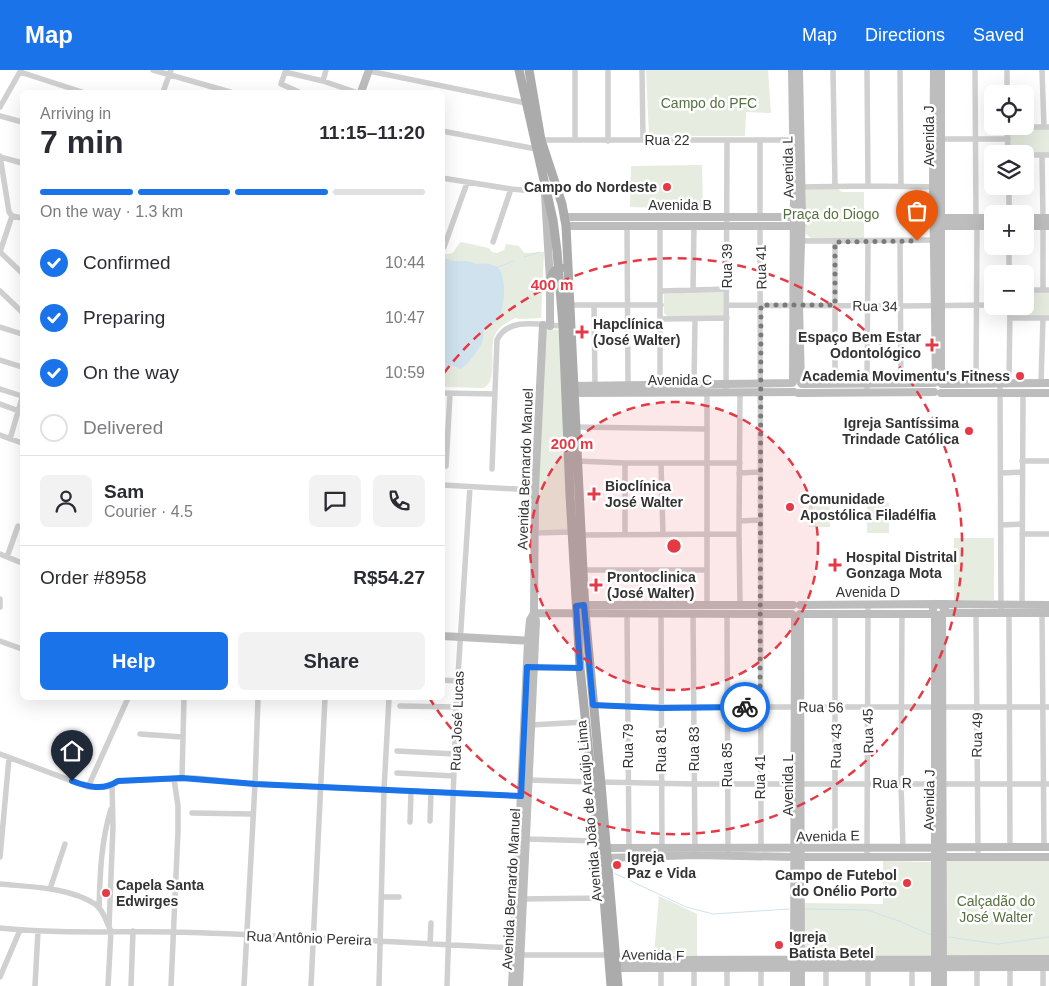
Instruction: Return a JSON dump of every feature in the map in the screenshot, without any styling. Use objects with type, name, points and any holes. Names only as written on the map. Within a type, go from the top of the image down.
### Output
[{"type":"main road","name":"Avenida João de Araújo Lima","points":[[519,70],[526,103],[562,204],[566,222],[570,305],[569,389],[575,427],[577,461],[577,534],[583,570],[580,668],[585,722],[607,853],[613,960],[611,986]]},
{"type":"main road","name":"Avenida João de Araújo Lima","points":[[528,70],[540,145],[545,192],[553,220],[557,251],[569,389],[581,609],[593,705],[598,841],[604,898],[618,986]]},
{"type":"main road","points":[[557,251],[561,255],[568,251]]},
{"type":"main road","points":[[550,281],[553,273],[558,268],[569,270]]},
{"type":"street","points":[[153,70],[170,73],[224,90]]},
{"type":"street","points":[[323,82],[326,70]]},
{"type":"street","points":[[575,70],[575,139]]},
{"type":"street","points":[[608,70],[608,140]]},
{"type":"street","points":[[642,70],[643,139]]},
{"type":"street","name":"Avenida L","points":[[792,70],[794,140],[798,187],[794,217],[798,241]]},
{"type":"street","name":"Avenida L","points":[[797,383],[799,70]]},
{"type":"street","points":[[833,70],[835,186]]},
{"type":"street","points":[[866,70],[868,186]]},
{"type":"street","points":[[900,70],[900,186]]},
{"type":"street","name":"Avenida J","points":[[934,70],[938,240],[938,386]]},
{"type":"street","name":"Avenida J","points":[[938,240],[942,222],[937,187],[941,139],[941,70]]},
{"type":"street","points":[[975,70],[976,383]]},
{"type":"street","points":[[1007,70],[1007,85]]},
{"type":"street","points":[[1042,70],[1046,127]]},
{"type":"street","points":[[0,105],[20,71],[67,90]]},
{"type":"street","points":[[362,90],[369,71],[526,103]]},
{"type":"street","points":[[294,90],[281,84],[284,73],[289,72],[345,90]]},
{"type":"street","points":[[165,90],[170,73]]},
{"type":"street","points":[[0,116],[20,121]]},
{"type":"street","name":"Rua 22","points":[[445,131],[540,145],[575,139],[794,140]]},
{"type":"street","points":[[1008,135],[1008,145]]},
{"type":"street","points":[[941,139],[1008,139]]},
{"type":"street","name":"Rua 39","points":[[726,388],[728,305],[727,140]]},
{"type":"street","points":[[760,140],[760,217]]},
{"type":"street","points":[[1034,155],[1049,154]]},
{"type":"street","points":[[1042,155],[1046,222],[1046,290]]},
{"type":"street","points":[[20,162],[0,156],[11,214],[0,252],[20,270]]},
{"type":"street","points":[[445,179],[511,189],[545,192]]},
{"type":"street","points":[[445,244],[467,183]]},
{"type":"street","points":[[798,187],[937,187]]},
{"type":"street","points":[[493,242],[511,189]]},
{"type":"street","name":"Avenida Bernardo Manuel","points":[[512,986],[525,839],[521,796],[532,641],[536,621],[534,613],[534,533],[550,281],[545,192]]},
{"type":"street","points":[[11,214],[20,217]]},
{"type":"street","name":"Avenida B","points":[[566,222],[794,217]]},
{"type":"street","points":[[942,222],[976,222],[984,220]]},
{"type":"street","name":"Avenida B","points":[[566,222],[660,226],[795,226]]},
{"type":"street","points":[[976,222],[984,224]]},
{"type":"street","points":[[628,225],[628,385]]},
{"type":"street","points":[[660,226],[660,388]]},
{"type":"street","points":[[694,226],[694,290]]},
{"type":"street","name":"Rua 41","points":[[760,227],[761,848]]},
{"type":"street","points":[[798,241],[900,242],[938,240]]},
{"type":"street","points":[[835,242],[836,384]]},
{"type":"street","points":[[867,388],[868,242]]},
{"type":"street","points":[[900,242],[901,384]]},
{"type":"street","points":[[661,291],[727,289]]},
{"type":"street","points":[[0,291],[20,310]]},
{"type":"street","points":[[570,305],[661,305]]},
{"type":"street","points":[[594,305],[595,385]]},
{"type":"street","name":"Rua 34","points":[[728,305],[984,306]]},
{"type":"street","points":[[661,319],[727,318]]},
{"type":"street","points":[[1009,384],[1010,318],[1046,318],[1045,383]]},
{"type":"street","points":[[694,384],[695,319]]},
{"type":"street","points":[[492,469],[497,340],[504,330],[516,324],[563,326]]},
{"type":"street","points":[[0,327],[20,333]]},
{"type":"street","points":[[0,360],[20,366]]},
{"type":"street","name":"Avenida C","points":[[569,389],[595,385],[628,385],[707,393],[760,383],[797,383],[836,384],[867,388],[901,384],[1000,393],[1049,393]]},
{"type":"street","points":[[796,392],[802,389],[797,383]]},
{"type":"street","name":"Avenida C","points":[[569,389],[660,388],[694,384],[726,388],[740,392],[796,392],[976,383],[1045,383]]},
{"type":"street","points":[[1000,384],[1001,614]]},
{"type":"street","points":[[0,389],[20,396]]},
{"type":"street","points":[[740,392],[738,534],[740,605]]},
{"type":"street","points":[[445,393],[495,394]]},
{"type":"street","points":[[707,393],[707,605]]},
{"type":"street","points":[[1022,605],[1023,393]]},
{"type":"street","points":[[446,466],[450,394]]},
{"type":"street","points":[[0,404],[19,410]]},
{"type":"street","points":[[10,439],[20,406]]},
{"type":"street","points":[[575,427],[707,429]]},
{"type":"street","points":[[0,435],[20,442]]},
{"type":"street","points":[[577,461],[740,463]]},
{"type":"street","points":[[1022,461],[1049,461]]},
{"type":"street","points":[[625,463],[625,534]]},
{"type":"street","points":[[661,463],[663,534]]},
{"type":"street","points":[[739,473],[760,472]]},
{"type":"street","points":[[1001,473],[1022,472]]},
{"type":"street","points":[[445,485],[536,490]]},
{"type":"street","name":"Rua José Lucas","points":[[447,986],[456,707],[470,487]]},
{"type":"street","points":[[739,521],[760,520]]},
{"type":"street","points":[[1001,524],[1022,524]]},
{"type":"street","points":[[7,557],[18,526]]},
{"type":"street","points":[[534,533],[738,534]]},
{"type":"street","points":[[1022,534],[1049,534]]},
{"type":"street","points":[[0,554],[20,562]]},
{"type":"street","points":[[583,570],[707,570]]},
{"type":"street","points":[[0,600],[0,607]]},
{"type":"street","name":"Avenida J","points":[[939,604],[944,608],[939,614],[938,707],[939,963],[942,986]]},
{"type":"street","name":"Avenida D","points":[[581,609],[592,614],[760,614],[939,604],[1049,605]]},
{"type":"street","name":"Avenida D","points":[[581,609],[760,605],[797,611],[835,614],[868,609],[902,614],[1046,613]]},
{"type":"street","points":[[534,613],[581,609]]},
{"type":"street","name":"Rua 45","points":[[867,852],[869,783],[868,609]]},
{"type":"street","name":"Avenida L","points":[[797,611],[798,963],[801,986]]},
{"type":"street","name":"Rua 49","points":[[976,613],[978,857]]},
{"type":"street","points":[[1046,613],[1046,847]]},
{"type":"street","name":"Rua 79","points":[[627,614],[629,849]]},
{"type":"street","name":"Rua 81","points":[[661,614],[662,852]]},
{"type":"street","name":"Rua 83","points":[[694,614],[695,852]]},
{"type":"street","name":"Rua 85","points":[[727,614],[728,852]]},
{"type":"street","name":"Rua 43","points":[[835,614],[835,848]]},
{"type":"street","points":[[902,614],[902,848]]},
{"type":"street","points":[[1009,614],[1010,848]]},
{"type":"street","points":[[445,636],[532,641]]},
{"type":"street","points":[[0,641],[20,648]]},
{"type":"street","points":[[530,668],[580,668]]},
{"type":"street","name":"Avenida Bernardo Manuel","points":[[519,986],[523,824],[531,725],[530,668]]},
{"type":"street","points":[[445,680],[458,681]]},
{"type":"street","points":[[88,787],[127,700]]},
{"type":"street","points":[[182,778],[184,700]]},
{"type":"street","points":[[244,986],[258,700]]},
{"type":"street","points":[[311,986],[325,700]]},
{"type":"street","points":[[379,986],[384,790],[389,700]]},
{"type":"street","name":"Rua 56","points":[[593,705],[629,708],[694,706],[836,708],[1046,707]]},
{"type":"street","points":[[400,706],[456,707]]},
{"type":"street","points":[[531,725],[585,722]]},
{"type":"street","points":[[140,734],[182,737]]},
{"type":"street","points":[[397,751],[455,754]]},
{"type":"street","points":[[0,754],[88,787],[112,786],[118,781],[182,778],[255,784],[521,796]]},
{"type":"street","points":[[0,857],[9,758]]},
{"type":"street","points":[[397,773],[454,776]]},
{"type":"street","points":[[172,986],[178,806],[174,779]]},
{"type":"street","name":"Rua R","points":[[528,780],[628,784],[1046,784]]},
{"type":"street","points":[[108,986],[113,826],[112,786]]},
{"type":"street","points":[[410,822],[412,791]]},
{"type":"street","points":[[430,821],[431,792]]},
{"type":"street","points":[[99,908],[101,860],[105,828],[112,802]]},
{"type":"street","points":[[192,813],[252,814]]},
{"type":"street","points":[[525,839],[598,841]]},
{"type":"street","points":[[50,889],[65,844]]},
{"type":"street","name":"Avenida E","points":[[728,852],[761,848],[835,848],[867,852],[938,852],[978,848],[1046,847]]},
{"type":"street","name":"Avenida E","points":[[607,853],[728,852],[797,857],[902,848],[978,857],[1049,856]]},
{"type":"street","name":"Avenida E","points":[[607,853],[629,849],[662,852]]},
{"type":"street","points":[[0,884],[50,889],[71,894],[99,908],[110,929]]},
{"type":"street","points":[[382,897],[399,897]]},
{"type":"street","points":[[520,899],[604,898]]},
{"type":"street","points":[[430,944],[431,923]]},
{"type":"street","name":"Rua Antônio Pereira","points":[[0,928],[38,931],[110,929],[381,940],[514,948]]},
{"type":"street","points":[[0,977],[20,930]]},
{"type":"street","points":[[35,986],[38,931]]},
{"type":"street","points":[[131,986],[133,931]]},
{"type":"street","points":[[514,948],[521,955],[613,960]]},
{"type":"street","name":"Avenida F","points":[[613,960],[798,963],[1046,963]]},
{"type":"street","name":"Avenida F","points":[[613,960],[661,968],[761,967],[798,963],[826,968],[912,968],[939,963],[977,968],[1010,968],[1046,963]]},
{"type":"street","name":"Avenida L","points":[[794,986],[798,963]]},
{"type":"street","name":"Avenida J","points":[[935,986],[939,963]]},
{"type":"street","points":[[1043,986],[1046,963]]},
{"type":"street","points":[[761,967],[761,986]]},
{"type":"street","points":[[661,968],[661,986]]},
{"type":"street","points":[[694,968],[694,986]]},
{"type":"street","points":[[727,968],[727,986]]},
{"type":"street","points":[[826,968],[826,986]]},
{"type":"street","points":[[868,968],[868,986]]},
{"type":"street","points":[[912,968],[912,986]]},
{"type":"street","points":[[977,968],[977,986]]},
{"type":"street","points":[[1010,968],[1010,986]]},
{"type":"green space","name":"Campo do PFC","points":[[646,70],[768,70],[771,113],[746,112],[745,136],[649,136]]},
{"type":"green space","points":[[1034,129],[1049,129],[1049,154],[1034,154],[1034,145],[1010,145],[1010,135],[1034,135]]},
{"type":"green space","name":"Campo do Nordeste","points":[[702,165],[703,209],[630,207],[631,166]]},
{"type":"green space","name":"Praça do Diogo","points":[[806,189],[838,189],[842,192],[864,192],[864,238],[811,238],[806,234]]},
{"type":"green space","points":[[461,242],[489,248],[492,252],[497,253],[504,250],[506,244],[519,246],[524,253],[544,252],[541,318],[515,318],[504,324],[496,333],[491,378],[483,388],[445,387],[445,254],[453,253]]},
{"type":"green space","points":[[724,290],[724,316],[667,316],[664,313],[664,294]]},
{"type":"green space","points":[[1049,290],[1049,316],[1015,316],[1034,315],[1034,291]]},
{"type":"green space","points":[[546,330],[559,330],[570,530],[537,531]]},
{"type":"green space","points":[[809,495],[830,495],[830,527],[809,527]]},
{"type":"green space","points":[[867,503],[889,503],[889,533],[867,533]]},
{"type":"green space","points":[[954,538],[994,538],[994,600],[954,600]]},
{"type":"green space","name":"Calçadão do José Walter","points":[[944,859],[1049,860],[1049,957],[944,957]]},
{"type":"green space","points":[[883,861],[931,862],[933,958],[803,955],[803,903],[883,904]]},
{"type":"green space","points":[[659,896],[697,914],[697,956],[654,954]]},
{"type":"water","points":[[445,258],[495,266],[501,272],[504,285],[500,315],[497,320],[485,328],[482,343],[473,357],[461,369],[451,365],[445,370]]},
{"type":"waterway","points":[[524,257],[540,252]]},
{"type":"waterway","points":[[496,268],[513,261]]},
{"type":"waterway","points":[[614,873],[686,907],[713,914],[789,909]]},
{"type":"waterway","points":[[805,909],[867,910],[931,935]]},
{"type":"waterway","points":[[949,937],[998,944],[1049,937]]},
{"type":"way so far","points":[[745,707],[760,707],[761,305],[835,305],[835,242],[917,241]]},
{"type":"place","name":"Campo do Nordeste","points":[[667,187]]},
{"type":"place","name":"Hapclínica (José Walter)","points":[[582,332]]},
{"type":"place","name":"Espaço Bem Estar Odontológico","points":[[932,345]]},
{"type":"place","name":"Academia Movimentu's Fitness","points":[[1020,376]]},
{"type":"place","name":"Igreja Santíssima Trindade Católica","points":[[969,431]]},
{"type":"place","name":"Bioclínica José Walter","points":[[594,494]]},
{"type":"place","name":"Comunidade Apostólica Filadélfia","points":[[790,507]]},
{"type":"place","name":"Hospital Distrital Gonzaga Mota","points":[[835,565]]},
{"type":"place","name":"Prontoclinica (José Walter)","points":[[596,585]]},
{"type":"place","name":"Igreja Paz e Vida","points":[[617,865]]},
{"type":"place","name":"Campo de Futebol do Onélio Porto","points":[[907,883]]},
{"type":"place","name":"Capela Santa Edwirges","points":[[106,893]]},
{"type":"place","name":"Igreja Batista Betel","points":[[779,945]]},
{"type":"route","points":[[72,781],[88,787],[102,787],[112,786],[118,781],[195,778],[255,784],[521,796],[527,667],[580,668],[576,606],[584,605],[593,705],[629,708],[745,707]]}]
